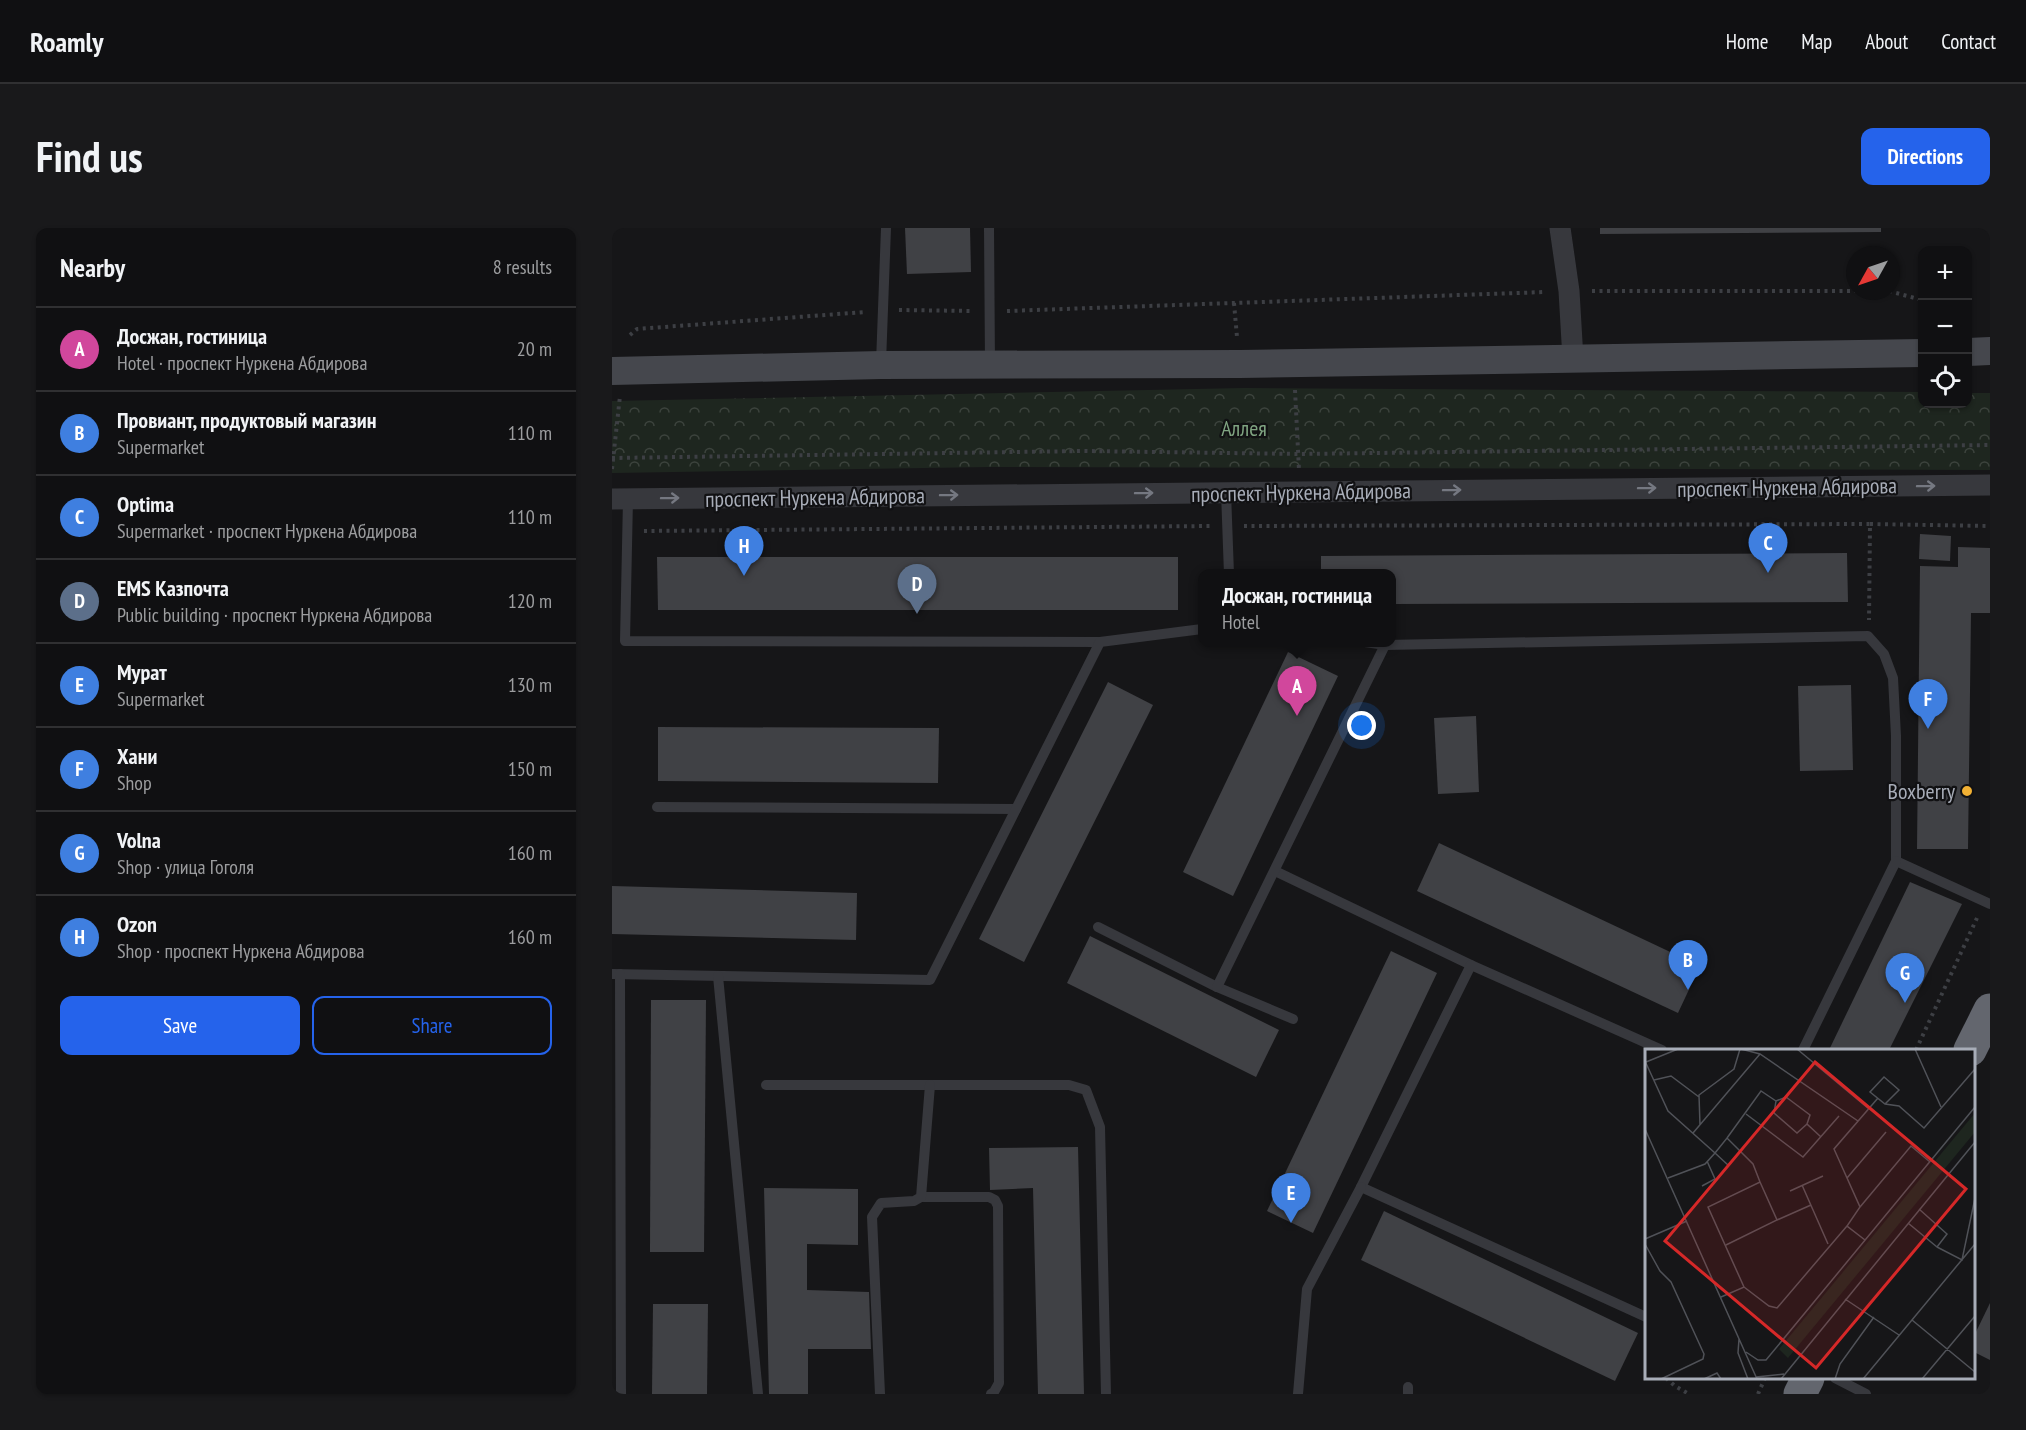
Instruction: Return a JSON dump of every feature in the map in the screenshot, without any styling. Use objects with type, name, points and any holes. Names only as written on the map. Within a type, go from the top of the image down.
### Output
[{"type":"highway","points":[[1970,1049],[1990,1010]]},
{"type":"highway","points":[[1800,1394],[1807,1379]]},
{"type":"main road","points":[[1972,352],[1990,351]]},
{"type":"main road","points":[[616,382],[881,365],[1240,364],[1918,352]]},
{"type":"street","points":[[1560,228],[1569,291],[1573,359]]},
{"type":"street","name":"проспект Нуркена Абдирова","points":[[620,499],[1990,485]]},
{"type":"lane","points":[[881,365],[886,228]]},
{"type":"lane","points":[[989,228],[990,365]]},
{"type":"lane","points":[[1226,492],[1229,569]]},
{"type":"lane","points":[[620,499],[627,531],[625,641],[1100,642],[1198,630]]},
{"type":"lane","points":[[1396,645],[1868,636],[1884,654],[1893,678],[1896,736],[1896,861],[1803,1049]]},
{"type":"lane","points":[[621,1394],[616,974],[930,980],[1100,642]]},
{"type":"lane","points":[[1216,987],[1384,647]]},
{"type":"lane","points":[[657,807],[1016,809]]},
{"type":"lane","points":[[1896,861],[1987,903]]},
{"type":"lane","points":[[1275,871],[1471,964],[1660,1049]]},
{"type":"lane","points":[[1098,927],[1216,987],[1293,1018]]},
{"type":"lane","points":[[1298,1394],[1307,1289],[1361,1187],[1471,964]]},
{"type":"lane","points":[[718,976],[758,1394]]},
{"type":"lane","points":[[766,1084],[1069,1085],[1086,1090],[1100,1127],[1106,1394]]},
{"type":"lane","points":[[921,1197],[930,1085]]},
{"type":"lane","points":[[1361,1187],[1645,1316]]},
{"type":"lane","points":[[880,1394],[872,1217],[881,1203],[914,1201],[921,1197],[989,1197],[995,1200],[998,1206],[999,1383],[991,1394]]},
{"type":"lane","points":[[1839,1379],[1866,1394]]},
{"type":"path","points":[[630,335],[637,329],[883,310],[989,311],[1569,291],[1846,291]]},
{"type":"path","points":[[1900,294],[1918,299]]},
{"type":"path","points":[[1234,303],[1240,364]]},
{"type":"path","points":[[1294,363],[1300,492]]},
{"type":"path","points":[[612,470],[616,382]]},
{"type":"path","points":[[613,458],[1083,451],[1299,454],[1990,445]]},
{"type":"path","points":[[1868,636],[1870,524]]},
{"type":"path","points":[[627,531],[1227,526],[1870,524],[1990,526]]},
{"type":"path","points":[[1916,1049],[1987,903]]},
{"type":"path","points":[[1668,1379],[1689,1394]]},
{"type":"path","points":[[1758,1394],[1764,1379]]},
{"type":"green space","name":"Аллея","points":[[1245,388],[1918,392],[1918,408],[1972,408],[1972,393],[1990,393],[1990,470],[988,467],[612,473],[612,401]]},
{"type":"building","points":[[905,228],[970,228],[971,272],[907,274]]},
{"type":"building","points":[[1600,228],[1881,228],[1881,232],[1600,234]]},
{"type":"building","points":[[1920,534],[1951,536],[1950,561],[1919,559]]},
{"type":"building","points":[[1958,547],[1990,548],[1990,613],[1971,613],[1968,849],[1917,849],[1920,566],[1958,567]]},
{"type":"building","points":[[1847,553],[1848,602],[1396,604],[1396,569],[1321,569],[1321,556]]},
{"type":"building","points":[[657,557],[1178,557],[1178,610],[658,610]]},
{"type":"building","points":[[1288,652],[1338,676],[1233,896],[1183,872]]},
{"type":"building","points":[[1108,682],[1153,705],[1024,962],[979,939]]},
{"type":"building","points":[[1851,685],[1853,770],[1800,771],[1798,686]]},
{"type":"building","points":[[1476,716],[1479,792],[1438,794],[1434,718]]},
{"type":"building","points":[[658,727],[939,728],[938,783],[658,781]]},
{"type":"building","points":[[1439,843],[1700,966],[1678,1013],[1417,891]]},
{"type":"building","points":[[1910,882],[1962,904],[1890,1049],[1829,1049]]},
{"type":"building","points":[[612,886],[857,893],[856,940],[612,934]]},
{"type":"building","points":[[1090,936],[1279,1030],[1256,1077],[1067,983]]},
{"type":"building","points":[[1391,951],[1437,973],[1313,1233],[1267,1211]]},
{"type":"building","points":[[651,1000],[706,1000],[704,1252],[650,1252]]},
{"type":"building","points":[[1078,1147],[1084,1394],[1038,1394],[1033,1188],[990,1190],[989,1148]]},
{"type":"building","points":[[764,1188],[858,1189],[858,1245],[807,1244],[807,1290],[869,1292],[871,1349],[808,1349],[808,1394],[769,1394]]},
{"type":"building","points":[[1384,1211],[1638,1333],[1615,1381],[1361,1260]]},
{"type":"building","points":[[1990,1303],[1990,1360],[1975,1352],[1975,1334]]},
{"type":"building","points":[[653,1304],[708,1304],[707,1394],[652,1394]]},
{"type":"place","name":"Optima","points":[[1768,573]]},
{"type":"place","name":"Ozon","points":[[744,576]]},
{"type":"place","name":"EMS Казпочта","points":[[917,614]]},
{"type":"place","name":"Досжан, гостиница","points":[[1297,716]]},
{"type":"place","name":"Хани","points":[[1928,729]]},
{"type":"place","name":"Boxberry","points":[[1967,791]]},
{"type":"place","name":"Провиант, продуктовый магазин","points":[[1688,990]]},
{"type":"place","name":"Volna","points":[[1905,1003]]},
{"type":"place","name":"Мурат","points":[[1291,1223]]}]
